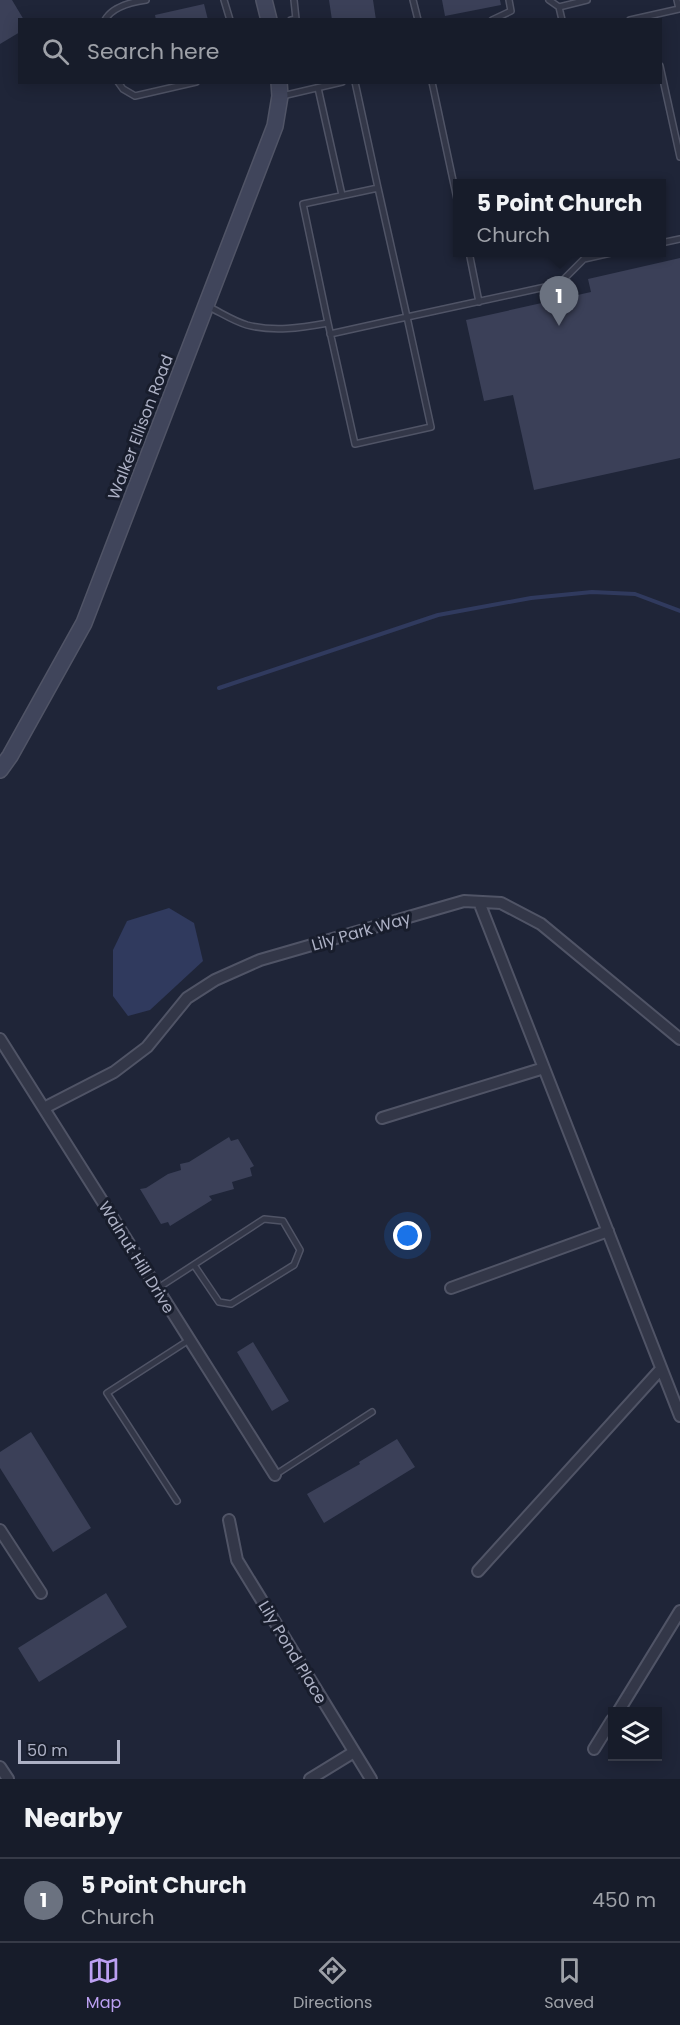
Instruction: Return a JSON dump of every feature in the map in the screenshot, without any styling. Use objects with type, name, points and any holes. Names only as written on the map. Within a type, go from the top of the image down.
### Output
[{"type":"street","points":[[264,0],[268,18]]},
{"type":"street","name":"Walker Ellison Road","points":[[0,770],[84,623],[275,126],[279,89]]},
{"type":"street","name":"Lily Park Way","points":[[44,1108],[114,1072],[147,1047],[187,999],[215,980],[260,960],[464,901],[501,903],[541,924],[680,1039]]},
{"type":"street","points":[[479,902],[680,1416]]},
{"type":"street","name":"Walnut Hill Drive","points":[[0,1039],[275,1475]]},
{"type":"street","points":[[382,1118],[544,1068]]},
{"type":"street","points":[[451,1288],[608,1231]]},
{"type":"street","points":[[478,1571],[662,1369]]},
{"type":"street","name":"Lily Pond Place","points":[[229,1520],[237,1560],[371,1779]]},
{"type":"street","points":[[0,1530],[41,1593]]},
{"type":"street","points":[[621,1707],[680,1611]]},
{"type":"street","points":[[594,1749],[608,1726]]},
{"type":"street","points":[[310,1779],[354,1752]]},
{"type":"street","points":[[0,1767],[8,1779]]},
{"type":"lane","points":[[106,18],[108,14],[131,2],[146,0]]},
{"type":"lane","points":[[224,0],[229,18]]},
{"type":"lane","points":[[294,0],[296,18]]},
{"type":"lane","points":[[413,0],[418,18]]},
{"type":"lane","points":[[509,0],[513,18]]},
{"type":"lane","points":[[549,0],[558,7],[561,18]]},
{"type":"lane","points":[[558,7],[587,0]]},
{"type":"lane","points":[[650,17],[679,12],[677,0]]},
{"type":"lane","points":[[496,18],[511,11]]},
{"type":"lane","points":[[662,75],[680,157]]},
{"type":"lane","points":[[119,84],[135,96],[187,84]]},
{"type":"lane","points":[[279,89],[318,88],[334,84]]},
{"type":"lane","points":[[355,84],[431,427],[355,444],[303,204],[378,188]]},
{"type":"lane","points":[[432,84],[453,180]]},
{"type":"lane","points":[[318,88],[342,195]]},
{"type":"lane","points":[[469,257],[479,302]]},
{"type":"lane","points":[[330,334],[559,284],[584,259],[593,257]]},
{"type":"lane","points":[[206,306],[244,324],[266,329],[296,328],[328,323]]},
{"type":"lane","points":[[157,1289],[194,1264],[264,1219],[283,1221],[300,1250],[294,1265],[231,1304],[219,1302],[194,1264]]},
{"type":"lane","points":[[177,1501],[107,1393],[189,1340]]},
{"type":"lane","points":[[275,1475],[372,1412]]},
{"type":"water","points":[[169,908],[194,923],[203,961],[150,1010],[128,1016],[113,996],[113,950],[127,921]]},
{"type":"building","points":[[0,0],[12,0],[23,18],[18,18],[18,33],[0,44]]},
{"type":"building","points":[[329,0],[373,0],[376,18],[332,18]]},
{"type":"building","points":[[442,0],[500,0],[501,5],[445,16]]},
{"type":"building","points":[[204,4],[208,18],[156,18],[155,15]]},
{"type":"building","points":[[680,258],[680,458],[534,490],[513,395],[484,401],[466,320],[591,292],[588,279]]},
{"type":"building","points":[[229,1137],[231,1141],[238,1139],[254,1166],[250,1168],[252,1176],[232,1182],[234,1189],[209,1196],[212,1200],[170,1226],[168,1222],[161,1224],[140,1189],[146,1188],[168,1174],[181,1170],[180,1164],[189,1162]]},
{"type":"building","points":[[253,1342],[289,1401],[272,1411],[237,1352]]},
{"type":"building","points":[[31,1432],[91,1528],[53,1552],[0,1468],[0,1452]]},
{"type":"building","points":[[397,1439],[415,1467],[324,1523],[307,1494],[360,1464],[359,1462]]},
{"type":"building","points":[[106,1593],[127,1627],[39,1682],[18,1648]]},
{"type":"waterway","points":[[219,688],[438,615],[531,598],[592,592],[635,594],[680,611]]},
{"type":"place","name":"5 Point Church","points":[[559,326]]}]
